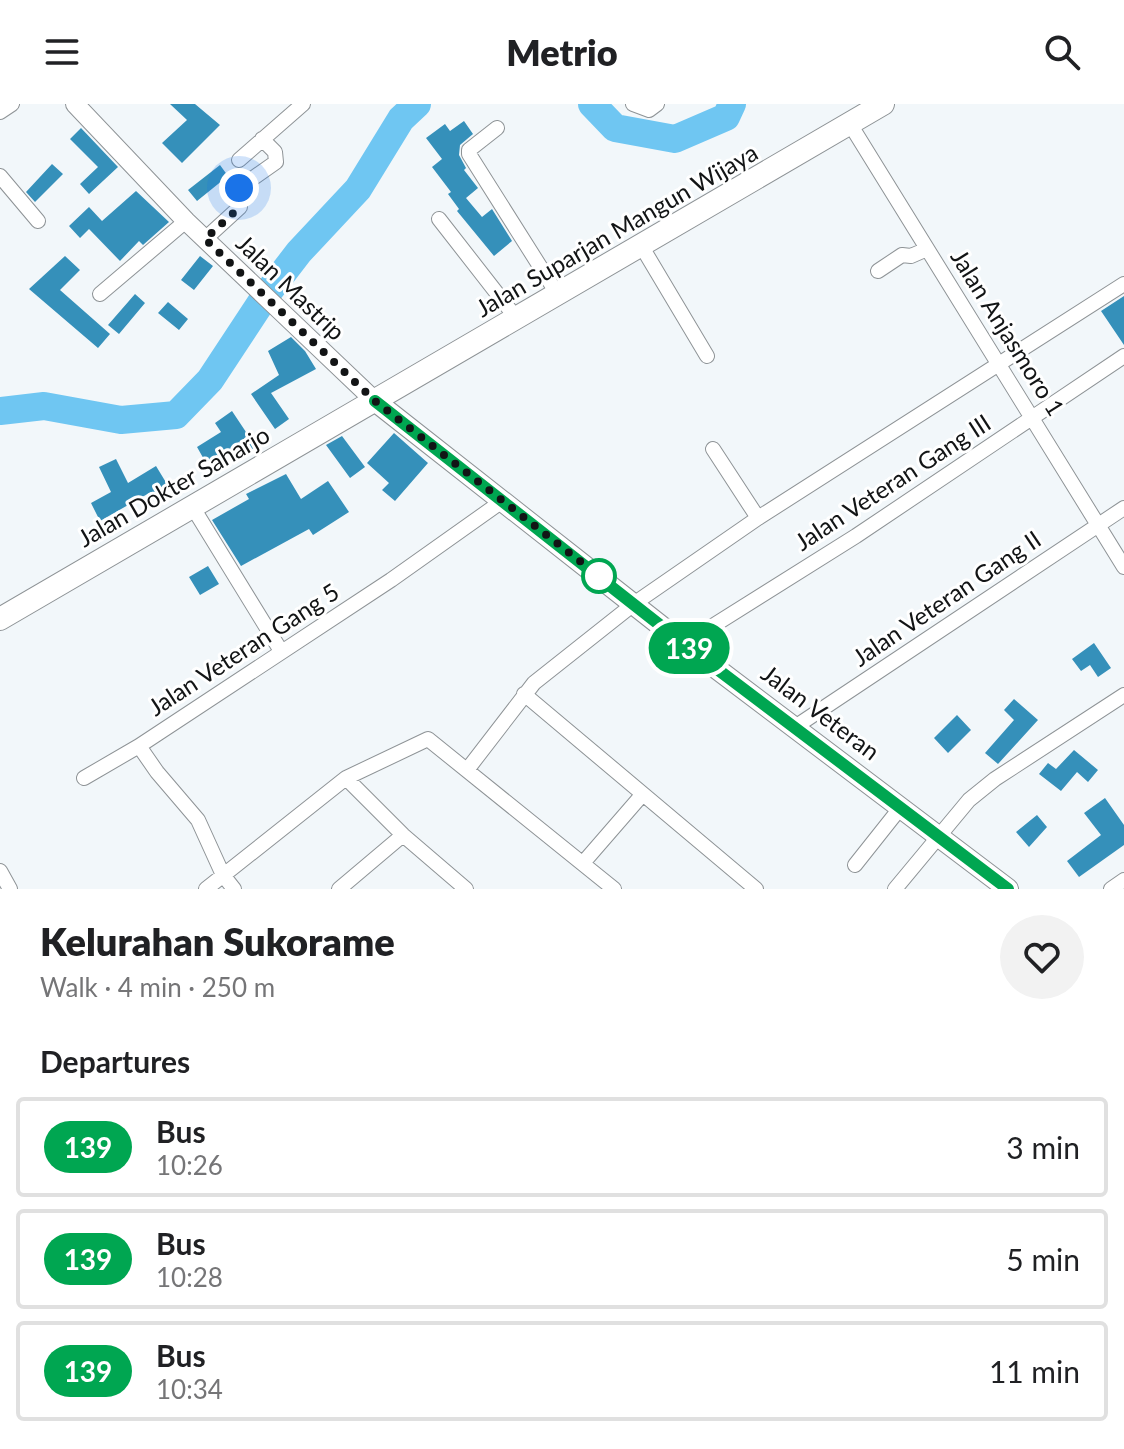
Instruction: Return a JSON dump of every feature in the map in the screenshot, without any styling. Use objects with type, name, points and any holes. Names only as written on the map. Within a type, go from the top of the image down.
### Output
[{"type":"highway","name":"Jalan Suparjan Mangun Wijaya","points":[[375,401],[883,104]]},
{"type":"highway","name":"Jalan Dokter Saharjo","points":[[0,619],[375,401]]},
{"type":"main road","name":"Jalan Veteran","points":[[375,401],[684,644],[901,807],[944,828],[1008,889]]},
{"type":"street","points":[[0,112],[12,104]]},
{"type":"street","name":"Jalan Mastrip","points":[[75,104],[186,221],[375,401]]},
{"type":"street","points":[[633,104],[649,110],[657,104]]},
{"type":"street","points":[[239,160],[294,107]]},
{"type":"street","name":"Jalan Anjasmoro 1","points":[[850,124],[1002,365],[1124,567]]},
{"type":"street","points":[[497,128],[469,150],[469,154],[558,295]]},
{"type":"street","points":[[205,239],[240,207],[239,188],[276,162],[275,152],[262,139]]},
{"type":"street","points":[[0,176],[38,221]]},
{"type":"street","points":[[439,219],[517,319]]},
{"type":"street","points":[[100,294],[186,221]]},
{"type":"street","points":[[642,247],[707,356]]},
{"type":"street","points":[[878,271],[902,255],[911,256],[927,249]]},
{"type":"street","points":[[467,770],[541,676],[635,603],[758,518],[1002,365],[1124,284]]},
{"type":"street","name":"Jalan Veteran Gang III","points":[[684,644],[856,536],[1124,356]]},
{"type":"street","points":[[713,449],[758,518]]},
{"type":"street","name":"Jalan Veteran Gang 5","points":[[234,889],[223,875],[198,820],[139,746],[501,502]]},
{"type":"street","points":[[192,506],[281,651]]},
{"type":"street","name":"Jalan Veteran Gang II","points":[[795,727],[1124,508]]},
{"type":"street","points":[[524,694],[756,889]]},
{"type":"street","points":[[895,889],[944,828],[995,779],[1124,695]]},
{"type":"street","points":[[206,889],[346,778],[428,739],[614,889]]},
{"type":"street","points":[[84,778],[139,746]]},
{"type":"street","points":[[346,778],[462,888]]},
{"type":"street","points":[[583,863],[642,795]]},
{"type":"street","points":[[855,865],[901,807]]},
{"type":"street","points":[[339,889],[403,835]]},
{"type":"street","points":[[0,871],[10,889]]},
{"type":"street","points":[[1111,889],[1124,880]]},
{"type":"building","points":[[170,104],[195,104],[220,125],[182,163],[162,143],[187,120]]},
{"type":"building","points":[[464,121],[473,134],[460,145],[459,155],[466,168],[464,170],[478,188],[466,198],[482,217],[492,209],[512,241],[494,256],[457,211],[459,209],[448,194],[451,192],[432,167],[442,159],[426,138],[445,124],[450,131]]},
{"type":"building","points":[[81,128],[118,167],[89,194],[80,184],[98,167],[70,139]]},
{"type":"building","points":[[52,164],[63,174],[35,202],[26,192]]},
{"type":"building","points":[[220,165],[228,176],[197,201],[188,190]]},
{"type":"building","points":[[136,191],[169,222],[143,245],[139,241],[120,261],[89,229],[80,238],[69,226],[89,207],[102,221]]},
{"type":"building","points":[[65,256],[80,270],[60,290],[110,334],[98,348],[29,289]]},
{"type":"building","points":[[200,256],[213,266],[194,290],[181,280]]},
{"type":"building","points":[[135,294],[145,303],[119,334],[108,325]]},
{"type":"building","points":[[1124,296],[1124,345],[1101,311]]},
{"type":"building","points":[[168,302],[188,319],[179,330],[158,313]]},
{"type":"building","points":[[291,337],[305,351],[316,369],[271,393],[289,419],[275,429],[251,394],[279,375],[268,351]]},
{"type":"building","points":[[232,411],[256,447],[210,470],[197,447],[221,432],[215,423]]},
{"type":"building","points":[[394,433],[428,463],[395,501],[382,490],[389,483],[367,463]]},
{"type":"building","points":[[342,436],[365,467],[350,478],[326,445]]},
{"type":"building","points":[[116,459],[128,483],[156,466],[170,489],[155,498],[151,492],[100,521],[91,503],[111,492],[99,467]]},
{"type":"building","points":[[286,474],[301,499],[328,481],[349,512],[313,535],[309,529],[241,566],[212,520],[249,499],[246,494]]},
{"type":"building","points":[[208,566],[219,584],[200,595],[189,577]]},
{"type":"building","points":[[1094,643],[1111,668],[1098,677],[1090,665],[1081,671],[1072,659]]},
{"type":"building","points":[[1014,699],[1038,720],[998,764],[985,753],[1014,720],[1004,710]]},
{"type":"building","points":[[957,715],[971,730],[948,753],[934,738]]},
{"type":"building","points":[[1074,750],[1098,770],[1088,782],[1077,772],[1061,791],[1039,774],[1048,763],[1056,769]]},
{"type":"building","points":[[1105,798],[1124,825],[1124,845],[1079,877],[1067,861],[1101,835],[1084,813]]},
{"type":"building","points":[[1037,815],[1047,827],[1029,847],[1016,832]]},
{"type":"waterway","points":[[0,411],[44,406],[121,420],[176,415],[210,380],[266,295],[299,252],[358,189],[401,119],[417,104]]},
{"type":"waterway","points":[[592,104],[615,128],[675,139],[726,117],[732,104]]},
{"type":"bus line","name":"139","points":[[375,401],[684,644],[1008,889]]},
{"type":"route","points":[[239,188],[240,207],[205,239],[375,401],[599,576]]}]
